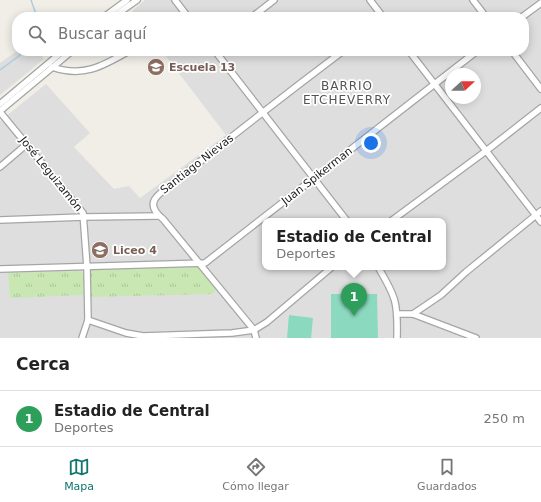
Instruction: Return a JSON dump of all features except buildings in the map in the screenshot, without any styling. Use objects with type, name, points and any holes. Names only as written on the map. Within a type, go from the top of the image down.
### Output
[{"type":"street","points":[[111,12],[127,0]]},
{"type":"street","points":[[120,12],[137,0]]},
{"type":"street","points":[[175,0],[184,12]]},
{"type":"street","points":[[258,12],[274,0]]},
{"type":"street","points":[[370,0],[379,12]]},
{"type":"street","points":[[473,0],[482,12]]},
{"type":"street","points":[[529,12],[541,3]]},
{"type":"street","points":[[0,104],[57,56]]},
{"type":"street","points":[[0,111],[66,56]]},
{"type":"street","points":[[52,67],[58,70],[91,70],[104,65],[119,56]]},
{"type":"street","points":[[219,56],[345,218]]},
{"type":"street","name":"Santiago Nievas","points":[[159,216],[153,207],[155,199],[158,196],[263,112],[336,56]]},
{"type":"street","points":[[413,56],[541,222]]},
{"type":"street","name":"Juan Spikerman","points":[[263,218],[471,56]]},
{"type":"street","points":[[516,56],[541,89]]},
{"type":"street","points":[[395,218],[486,151],[541,108]]},
{"type":"street","name":"José Leguizamón","points":[[0,111],[81,209],[84,216],[88,320],[82,338]]},
{"type":"street","points":[[0,167],[28,144]]},
{"type":"street","points":[[413,314],[441,295],[466,272],[541,211]]},
{"type":"street","points":[[0,220],[84,216],[159,216],[164,219],[254,330],[256,338]]},
{"type":"street","name":"Juan Spikerman","points":[[0,269],[206,263],[262,219]]},
{"type":"street","points":[[88,320],[126,333],[143,336],[232,333],[254,330],[267,322],[328,270]]},
{"type":"street","points":[[380,270],[393,292],[396,302],[398,314],[397,338]]},
{"type":"street","points":[[398,314],[413,314],[476,338]]},
{"type":"shaded area","points":[[145,0],[541,0],[541,338],[0,338],[0,121],[46,84],[90,133],[74,147],[114,189],[129,186],[140,198],[226,135],[166,56],[529,56],[529,12],[132,11]]},
{"type":"shaded area","points":[[12,55],[12,56],[41,56],[44,59],[0,95],[0,63]]},
{"type":"green space","points":[[198,267],[216,290],[213,294],[91,297],[90,270]]},
{"type":"green space","points":[[79,271],[84,274],[83,295],[10,298],[8,273]]},
{"type":"green space","points":[[331,294],[377,294],[378,338],[331,338]]},
{"type":"green space","points":[[289,315],[313,318],[311,338],[287,338]]},
{"type":"waterway","points":[[31,0],[35,12]]},
{"type":"waterway","points":[[0,70],[19,56]]},
{"type":"place","name":"Escuela 13","points":[[156,67]]},
{"type":"place","name":"Liceo 4","points":[[100,250]]},
{"type":"place","name":"Estadio de Central","points":[[354,316]]},
{"type":"district","name":"BARRIO ETCHEVERRY","points":[[347,93]]}]
